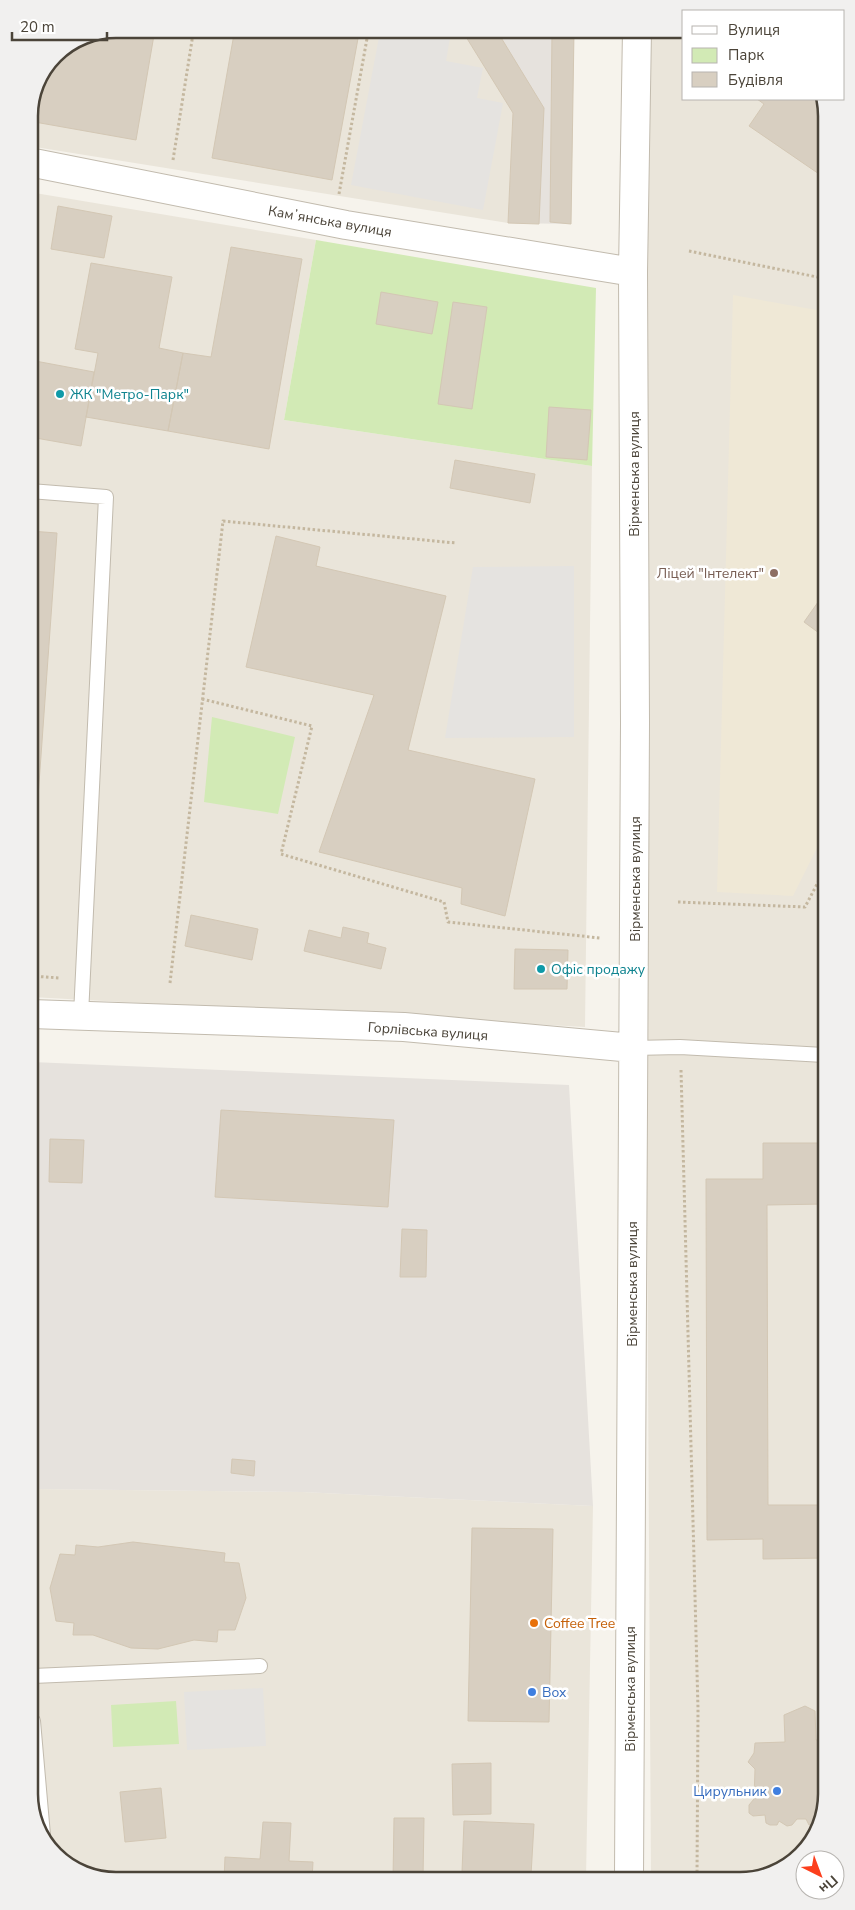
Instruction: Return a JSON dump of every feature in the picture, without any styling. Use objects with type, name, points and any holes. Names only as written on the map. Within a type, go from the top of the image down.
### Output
[{"type":"street","name":"Вірменська вулиця","points":[[629,1872],[636,723],[633,272],[637,38]]},
{"type":"street","name":"Камʼянська вулиця","points":[[38,164],[346,225],[633,272]]},
{"type":"street","name":"Горлівська вулиця","points":[[38,1014],[404,1027],[633,1048]]},
{"type":"lane","points":[[38,492],[106,497],[80,1015]]},
{"type":"lane","name":"Горлівська вулиця","points":[[633,1048],[680,1047],[818,1055]]},
{"type":"lane","points":[[38,1676],[260,1666]]},
{"type":"lane","points":[[38,1784],[40,1814]]},
{"type":"path","points":[[169,190],[192,38]]},
{"type":"path","points":[[338,200],[367,38]]},
{"type":"path","points":[[689,250],[818,277]]},
{"type":"path","points":[[170,983],[223,521],[456,543]]},
{"type":"path","points":[[202,699],[312,726],[281,854],[444,902],[448,922],[600,938]]},
{"type":"path","points":[[678,902],[805,907],[818,882]]},
{"type":"path","points":[[38,977],[82,980]]},
{"type":"path","points":[[680,1047],[698,1710],[697,1872]]},
{"type":"shaded area","points":[[105,38],[467,38],[513,113],[508,223],[38,147],[40,95],[54,68],[64,57],[76,48]]},
{"type":"shaded area","points":[[379,38],[450,38],[446,61],[483,68],[477,98],[503,103],[483,210],[351,185]]},
{"type":"shaded area","points":[[467,38],[574,38],[571,224],[508,223],[513,113]]},
{"type":"shaded area","points":[[640,38],[682,38],[682,100],[816,100],[818,116],[818,1794],[813,1820],[807,1834],[795,1850],[779,1862],[765,1868],[750,1872],[651,1872]]},
{"type":"shaded area","points":[[38,194],[316,240],[284,420],[592,466],[585,1027],[38,997]]},
{"type":"shaded area","name":"Ліцей \"Інтелект\"","points":[[733,295],[818,310],[818,846],[793,896],[717,892]]},
{"type":"shaded area","points":[[574,566],[574,737],[445,738],[473,567]]},
{"type":"shaded area","points":[[38,1062],[569,1085],[593,1506],[302,1492],[38,1489]]},
{"type":"shaded area","points":[[38,1489],[302,1492],[593,1506],[586,1872],[110,1872],[86,1867],[76,1862],[60,1850],[48,1834],[38,1805]]},
{"type":"shaded area","points":[[263,1688],[266,1746],[187,1750],[184,1692]]},
{"type":"green space","points":[[316,240],[596,288],[592,466],[284,420]]},
{"type":"green space","points":[[212,717],[295,737],[278,814],[204,802]]},
{"type":"green space","points":[[176,1701],[179,1744],[113,1747],[111,1705]]},
{"type":"building","points":[[105,38],[153,38],[136,140],[38,123],[40,95],[54,68],[64,57],[76,48]]},
{"type":"building","points":[[233,38],[358,38],[332,180],[212,158]]},
{"type":"building","points":[[467,38],[501,38],[544,108],[539,224],[508,223],[513,113]]},
{"type":"building","points":[[552,38],[574,38],[571,224],[550,222]]},
{"type":"building","points":[[758,100],[816,100],[818,116],[818,173],[749,126],[764,104]]},
{"type":"building","points":[[58,206],[112,216],[104,258],[51,249]]},
{"type":"building","points":[[231,247],[302,259],[269,449],[168,431],[183,353],[211,357]]},
{"type":"building","points":[[91,263],[172,277],[159,348],[183,353],[168,431],[86,417],[98,353],[75,349]]},
{"type":"building","points":[[381,292],[438,302],[432,334],[376,324]]},
{"type":"building","points":[[453,302],[487,307],[472,409],[438,404]]},
{"type":"building","name":"ЖК \"Метро-Парк\"","points":[[38,362],[94,372],[81,446],[38,438]]},
{"type":"building","points":[[549,407],[591,410],[587,460],[546,457]]},
{"type":"building","points":[[455,460],[535,474],[530,503],[450,488]]},
{"type":"building","points":[[38,532],[57,533],[38,797]]},
{"type":"building","points":[[276,536],[320,547],[316,566],[446,596],[408,750],[535,779],[505,916],[461,904],[462,888],[319,852],[374,695],[246,667]]},
{"type":"building","points":[[818,602],[818,632],[804,622]]},
{"type":"building","points":[[191,915],[258,929],[252,960],[185,946]]},
{"type":"building","points":[[343,927],[369,933],[367,943],[386,948],[381,969],[304,951],[309,930],[341,938]]},
{"type":"building","name":"Офіс продажу","points":[[515,949],[568,950],[567,989],[514,989]]},
{"type":"building","points":[[221,1110],[394,1120],[388,1207],[215,1197]]},
{"type":"building","points":[[50,1139],[84,1140],[82,1183],[49,1182]]},
{"type":"building","points":[[763,1143],[818,1143],[818,1204],[767,1205],[768,1505],[818,1505],[818,1558],[763,1559],[763,1539],[707,1540],[706,1179],[763,1179]]},
{"type":"building","points":[[402,1229],[427,1230],[426,1277],[400,1277]]},
{"type":"building","points":[[232,1459],[255,1461],[254,1476],[231,1473]]},
{"type":"building","points":[[472,1528],[553,1529],[549,1722],[468,1721]]},
{"type":"building","points":[[133,1542],[225,1553],[224,1562],[239,1563],[246,1598],[235,1630],[218,1630],[217,1642],[194,1640],[158,1649],[131,1648],[93,1635],[73,1635],[74,1623],[56,1621],[50,1588],[60,1554],[75,1555],[76,1545],[98,1547]]},
{"type":"building","points":[[805,1706],[815,1711],[816,1740],[818,1740],[818,1794],[811,1825],[806,1819],[797,1819],[792,1825],[787,1826],[779,1821],[777,1825],[770,1825],[766,1823],[765,1815],[753,1816],[749,1813],[749,1805],[754,1799],[755,1769],[748,1762],[754,1753],[755,1743],[785,1742],[784,1715]]},
{"type":"building","points":[[491,1763],[491,1814],[453,1815],[452,1764]]},
{"type":"building","points":[[161,1788],[166,1838],[125,1842],[120,1792]]},
{"type":"building","points":[[394,1818],[424,1818],[423,1872],[393,1872]]},
{"type":"building","points":[[464,1821],[534,1824],[531,1872],[462,1872]]},
{"type":"building","points":[[263,1822],[291,1823],[289,1861],[313,1862],[312,1872],[224,1872],[225,1857],[260,1859]]},
{"type":"place","name":"ЖК \"Метро-Парк\"","points":[[60,394]]},
{"type":"place","name":"Ліцей \"Інтелект\"","points":[[774,573]]},
{"type":"place","name":"Офіс продажу","points":[[541,969]]},
{"type":"place","name":"Coffee Tree","points":[[534,1623]]},
{"type":"place","name":"Box","points":[[532,1692]]},
{"type":"place","name":"Цирульник","points":[[777,1791]]}]
